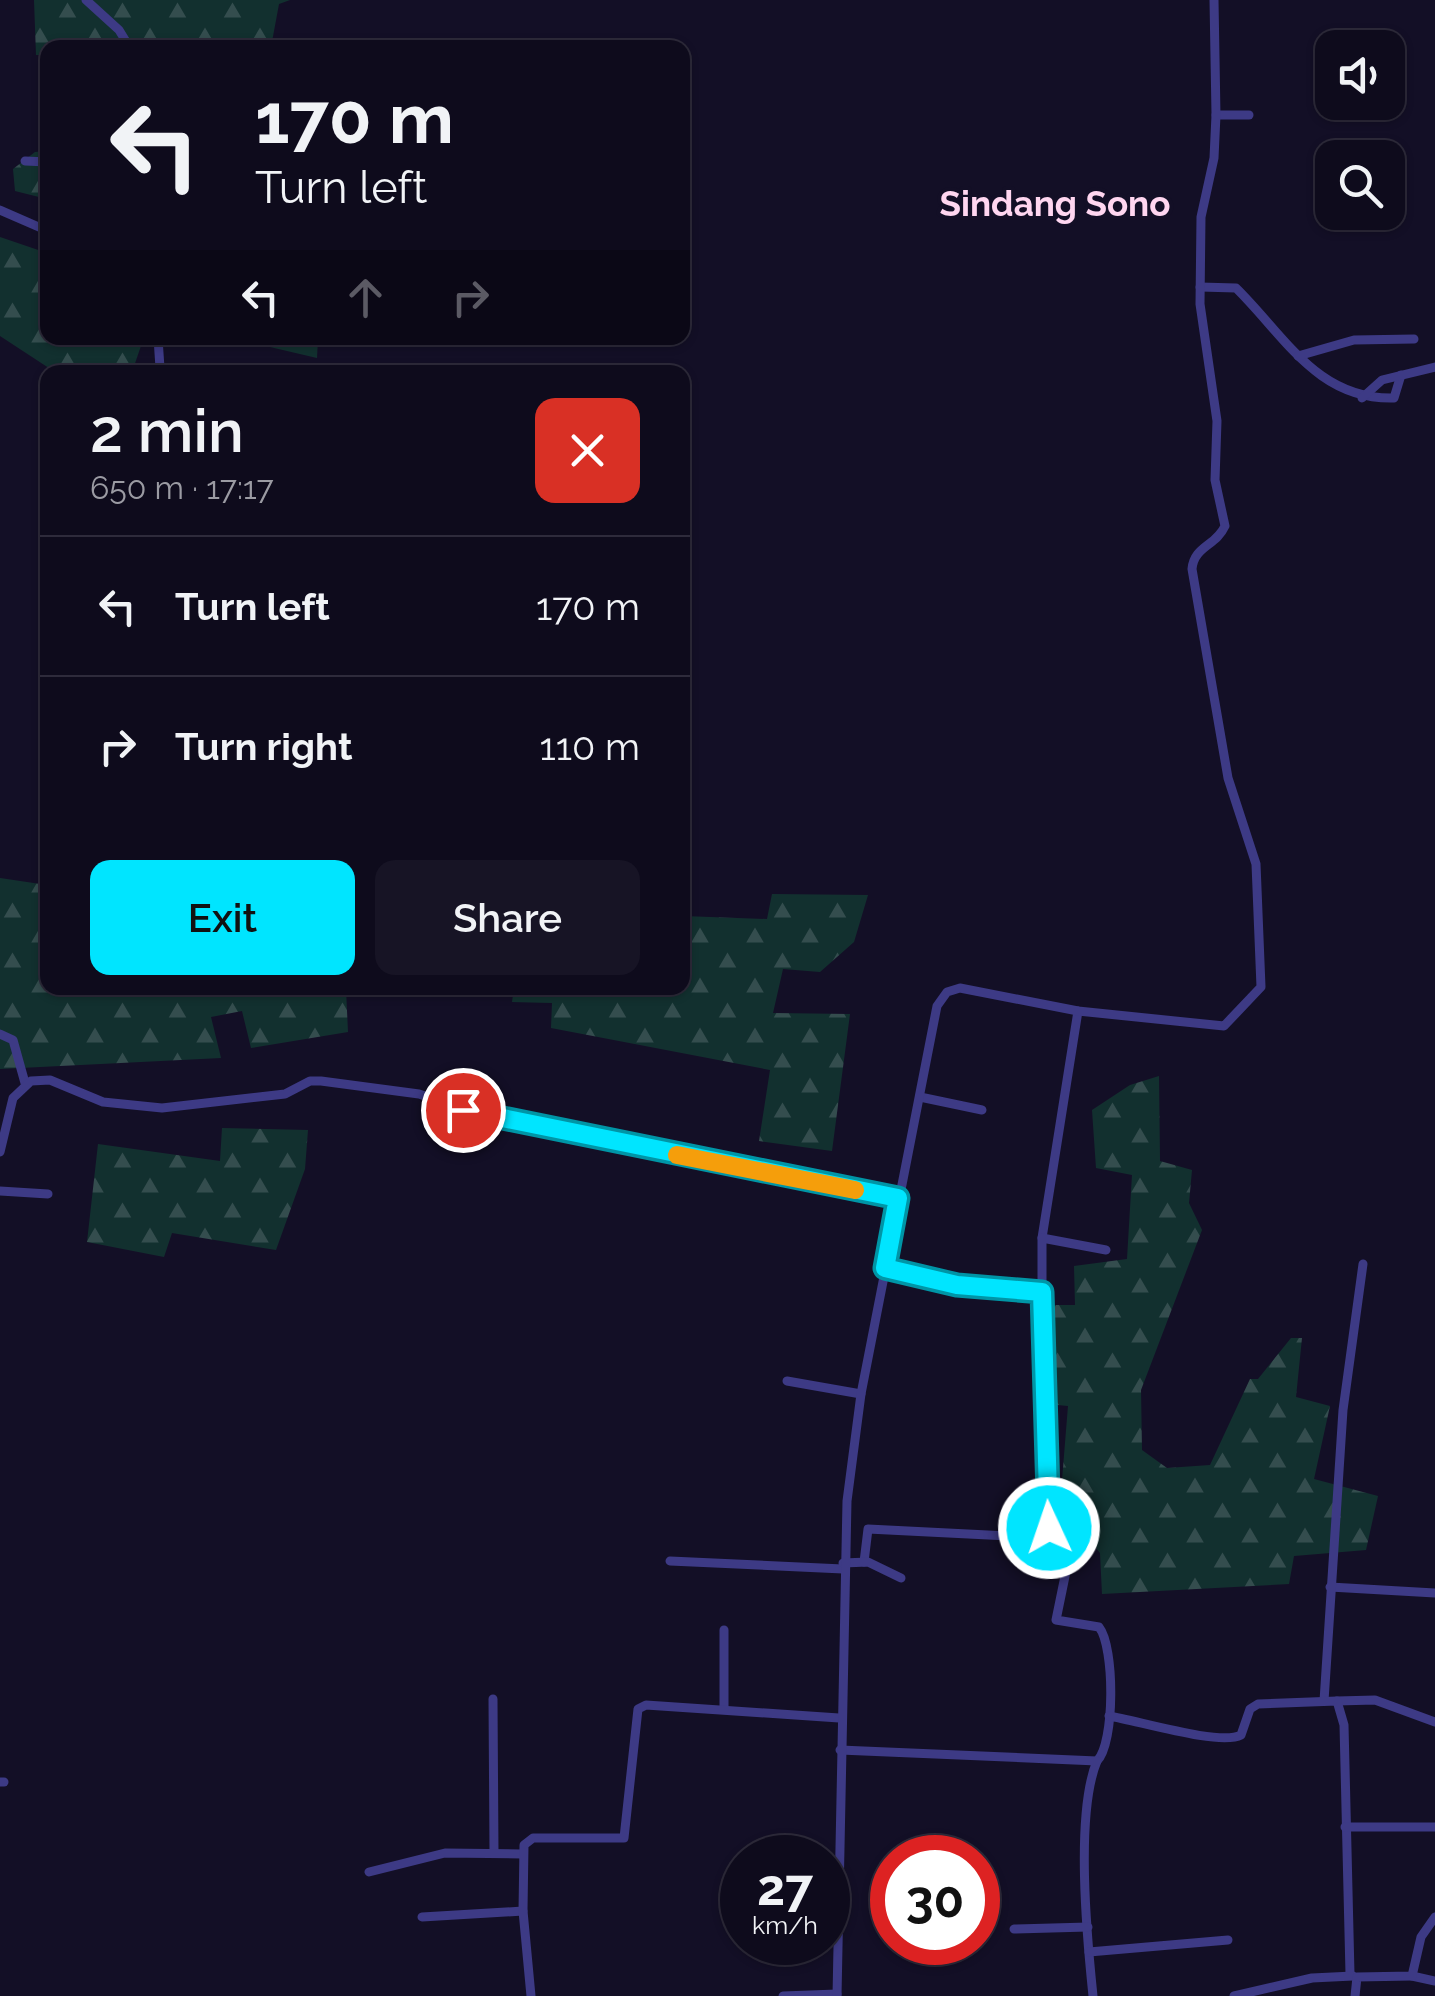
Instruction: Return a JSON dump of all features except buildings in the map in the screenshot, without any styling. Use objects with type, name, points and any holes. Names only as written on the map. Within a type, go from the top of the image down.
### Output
[{"type":"street","points":[[86,0],[125,40]]},
{"type":"street","points":[[782,1996],[837,1995],[843,1566],[861,1394],[938,1006],[947,992],[960,988],[1078,1011],[1183,1025],[1229,1024],[1258,994],[1261,977],[1256,864],[1228,778],[1192,569],[1197,552],[1219,537],[1225,526],[1215,480],[1217,421],[1200,288],[1201,217],[1214,158],[1214,0]]},
{"type":"street","points":[[1216,116],[1249,115]]},
{"type":"street","points":[[26,162],[40,162]]},
{"type":"street","points":[[0,210],[40,228]]},
{"type":"street","points":[[1200,288],[1233,286],[1298,356],[1338,389],[1362,398],[1394,398],[1401,375]]},
{"type":"street","points":[[1298,356],[1354,340],[1414,339]]},
{"type":"street","points":[[1362,398],[1378,382],[1435,366]]},
{"type":"street","points":[[1046,1538],[1042,1238],[1078,1011]]},
{"type":"street","points":[[0,1034],[13,1040],[25,1084]]},
{"type":"street","points":[[0,1152],[13,1098],[25,1084],[50,1080],[90,1099],[162,1108],[285,1094],[310,1081],[419,1094],[490,1118],[898,1198]]},
{"type":"street","points":[[920,1097],[982,1110]]},
{"type":"street","points":[[0,1191],[48,1194]]},
{"type":"street","points":[[1042,1238],[1106,1250]]},
{"type":"street","points":[[1324,1701],[1350,1336],[1362,1264]]},
{"type":"street","points":[[885,1268],[957,1285],[1042,1292]]},
{"type":"street","points":[[786,1381],[861,1394]]},
{"type":"street","points":[[864,1562],[868,1529],[1068,1539],[1071,1547],[1056,1620],[1090,1624],[1104,1634],[1110,1716],[1106,1750],[1097,1762],[1088,1790],[1088,1927],[1094,1996]]},
{"type":"street","points":[[670,1561],[843,1566],[864,1562],[901,1578]]},
{"type":"street","points":[[1330,1586],[1435,1593]]},
{"type":"street","points":[[724,1630],[724,1708]]},
{"type":"street","points":[[493,1700],[494,1853]]},
{"type":"street","points":[[1110,1716],[1168,1726],[1210,1740],[1230,1740],[1241,1735],[1252,1706],[1270,1701],[1375,1700],[1435,1722]]},
{"type":"street","points":[[1337,1701],[1344,1726],[1356,1996]]},
{"type":"street","points":[[531,1996],[523,1911],[522,1854],[526,1842],[533,1838],[624,1838],[638,1709],[646,1705],[724,1708],[840,1718]]},
{"type":"street","points":[[840,1750],[1097,1762]]},
{"type":"street","points":[[1346,1827],[1434,1827]]},
{"type":"street","points":[[369,1872],[445,1854],[522,1854]]},
{"type":"street","points":[[422,1917],[523,1911]]},
{"type":"street","points":[[1412,1976],[1421,1937],[1435,1917]]},
{"type":"street","points":[[1014,1929],[1088,1927]]},
{"type":"street","points":[[1089,1952],[1228,1940]]},
{"type":"street","points":[[1234,1996],[1354,1976],[1412,1976],[1435,1982]]},
{"type":"green space","points":[[34,0],[290,0],[279,4],[272,40],[40,40],[40,55],[36,55]]},
{"type":"green space","points":[[40,152],[40,197],[15,191],[13,169]]},
{"type":"green space","points":[[0,237],[40,251],[40,345],[141,345],[134,365],[44,365],[0,336]]},
{"type":"green space","points":[[262,345],[318,345],[317,358]]},
{"type":"green space","points":[[0,878],[40,884],[40,995],[346,995],[348,1032],[251,1048],[242,1011],[211,1017],[221,1058],[0,1069]]},
{"type":"green space","points":[[772,894],[868,895],[854,942],[820,972],[783,969],[773,1013],[850,1014],[832,1151],[759,1141],[770,1070],[551,1028],[552,1003],[512,1002],[513,995],[690,995],[690,916],[767,919]]},
{"type":"green space","points":[[1159,1076],[1160,1161],[1192,1170],[1189,1203],[1202,1230],[1141,1390],[1142,1450],[1167,1468],[1210,1465],[1250,1379],[1258,1379],[1291,1338],[1302,1338],[1296,1397],[1330,1406],[1314,1479],[1378,1496],[1366,1550],[1294,1556],[1289,1584],[1102,1594],[1100,1553],[1060,1505],[1068,1406],[1037,1403],[1042,1305],[1075,1305],[1074,1266],[1127,1259],[1132,1175],[1096,1168],[1092,1110],[1130,1085]]},
{"type":"green space","points":[[222,1128],[308,1130],[305,1169],[276,1250],[172,1233],[164,1257],[87,1242],[98,1144],[220,1161]]},
{"type":"slow traffic","points":[[677,1155],[855,1190]]},
{"type":"district","name":"Sindang Sono","points":[[1055,203]]},
{"type":"route","points":[[463,1110],[898,1198],[885,1268],[957,1285],[1042,1292],[1049,1528]]}]
